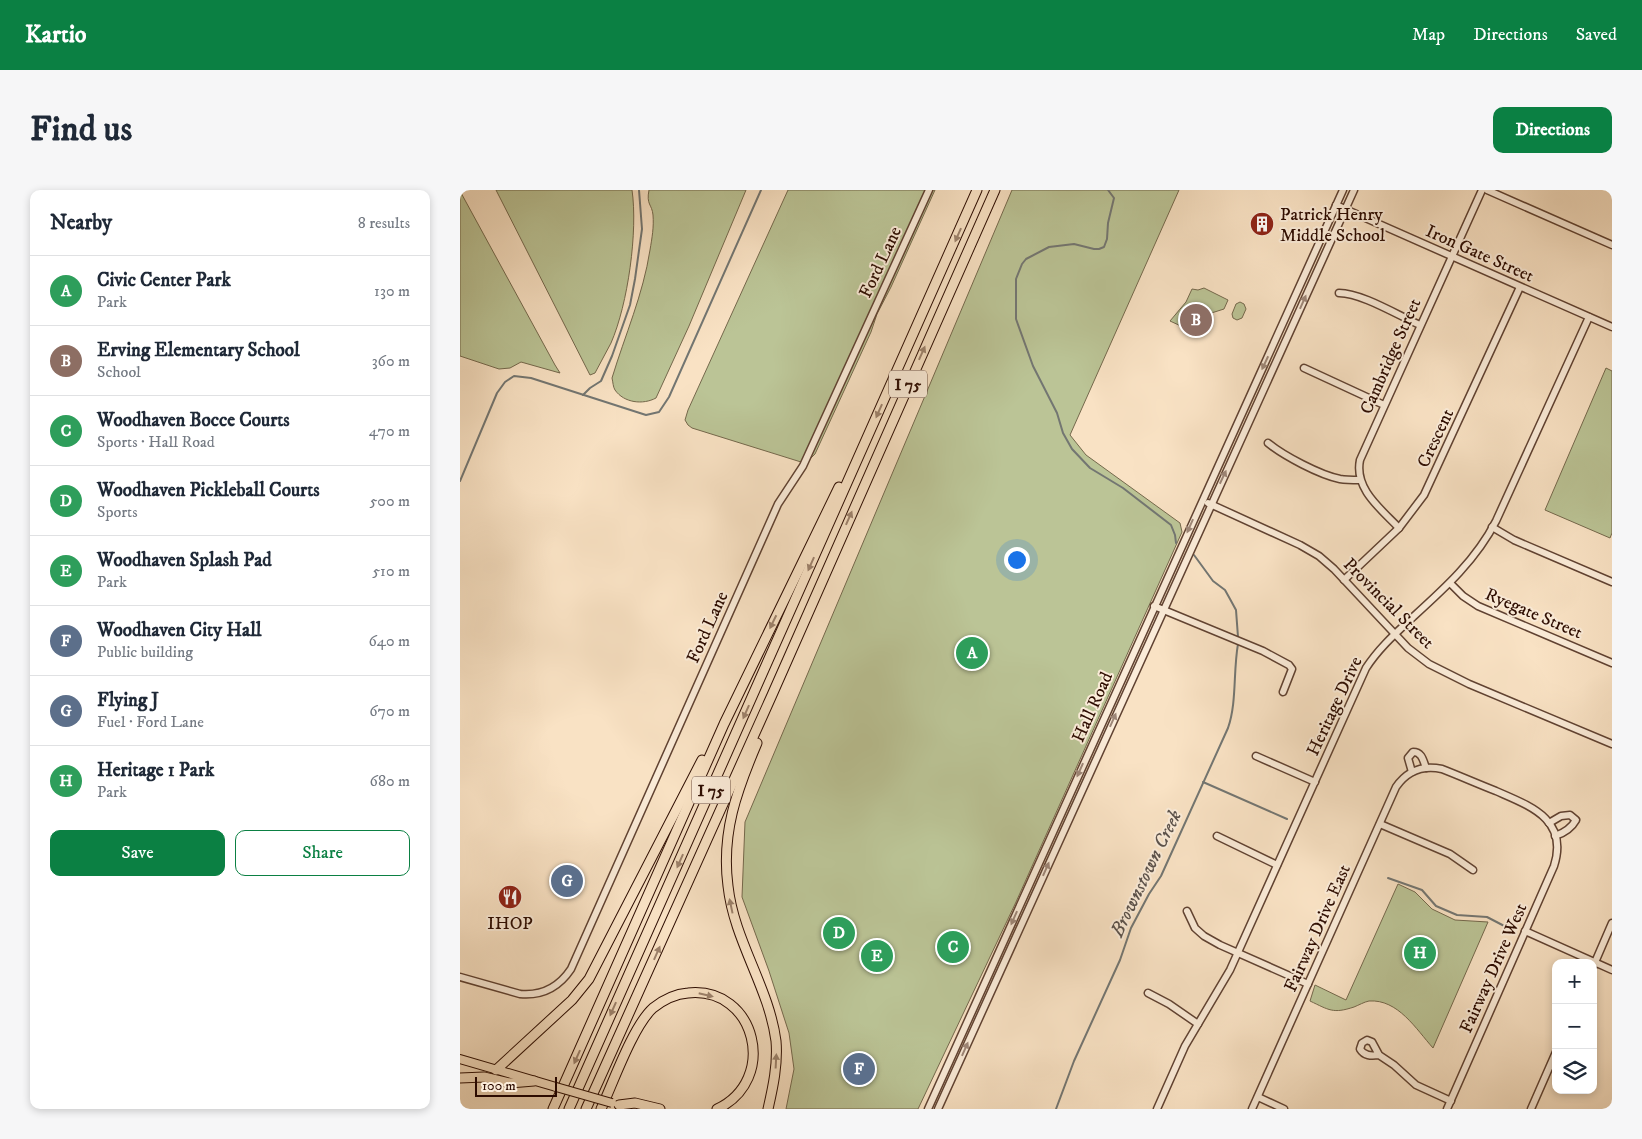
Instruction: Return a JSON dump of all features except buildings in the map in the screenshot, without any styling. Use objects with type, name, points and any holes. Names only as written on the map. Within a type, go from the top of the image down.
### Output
[{"type":"highway","name":"I 75","points":[[569,1109],[978,190]]},
{"type":"highway","name":"I 75","points":[[586,1109],[995,190]]},
{"type":"highway","points":[[553,1109],[724,724],[834,497],[843,480],[852,471]]},
{"type":"highway","points":[[768,1109],[776,1066],[773,1026],[734,916],[728,888],[726,862],[730,817],[739,787],[768,716],[770,698]]},
{"type":"highway","points":[[496,1070],[572,1000],[589,979],[716,733],[724,724]]},
{"type":"highway","points":[[601,1109],[631,1042],[646,1016],[654,1007],[667,999],[676,995],[692,993],[708,994],[734,1008],[747,1026],[753,1043],[754,1061],[746,1084],[732,1100],[717,1109]]},
{"type":"highway","points":[[460,1078],[484,1077],[510,1083],[534,1081]]},
{"type":"highway","points":[[616,1104],[635,1103],[660,1109]]},
{"type":"main road","points":[[460,1059],[631,1109]]},
{"type":"street","name":"Ford Lane","points":[[460,977],[520,994],[530,995],[540,994],[557,986],[571,969],[778,504],[803,466],[929,190]]},
{"type":"street","name":"Hall Road","points":[[928,1109],[1343,190]]},
{"type":"street","name":"Hall Road","points":[[938,1109],[1210,504],[1354,190]]},
{"type":"street","name":"Cambridge Street","points":[[1360,480],[1358,471],[1360,460],[1482,190]]},
{"type":"street","points":[[1487,190],[1612,245]]},
{"type":"street","name":"Iron Gate Street","points":[[1336,205],[1612,327]]},
{"type":"street","name":"Crescent","points":[[1344,580],[1399,528],[1416,507],[1431,483],[1520,287]]},
{"type":"street","points":[[1339,293],[1347,293],[1360,298],[1420,325]]},
{"type":"street","name":"Heritage Drive","points":[[1157,1109],[1185,1046],[1225,980],[1238,953],[1366,668],[1378,651],[1450,583],[1472,558],[1492,527],[1589,317]]},
{"type":"street","points":[[1285,318],[1294,322]]},
{"type":"street","points":[[1304,368],[1384,405]]},
{"type":"street","points":[[1268,443],[1283,454],[1330,476],[1345,480],[1360,480],[1367,493],[1399,528]]},
{"type":"street","name":"Provincial Street","points":[[1202,500],[1310,550],[1328,563],[1417,656],[1440,671],[1612,744]]},
{"type":"street","points":[[1492,527],[1514,540],[1612,582]]},
{"type":"street","name":"Ryegate Street","points":[[1450,583],[1463,596],[1478,606],[1612,663]]},
{"type":"street","points":[[1154,606],[1263,651],[1289,665],[1292,669],[1283,692]]},
{"type":"street","points":[[1412,772],[1408,758],[1413,752],[1418,752],[1421,754],[1422,768],[1442,769],[1528,805],[1541,813],[1549,823],[1555,836],[1565,833],[1573,826],[1576,820],[1570,815],[1561,816],[1549,823]]},
{"type":"street","points":[[1256,756],[1315,782]]},
{"type":"street","name":"Fairway Drive East","points":[[1252,1109],[1396,787],[1405,777],[1422,768]]},
{"type":"street","points":[[1380,824],[1450,854],[1473,870]]},
{"type":"street","points":[[1217,836],[1277,865]]},
{"type":"street","name":"Fairway Drive West","points":[[1447,1109],[1556,861],[1555,836]]},
{"type":"street","points":[[1050,838],[1058,842]]},
{"type":"street","points":[[1187,911],[1195,928],[1204,936],[1308,984]]},
{"type":"street","points":[[1596,959],[1612,923]]},
{"type":"street","points":[[1525,931],[1584,959]]},
{"type":"street","points":[[1003,943],[1011,947]]},
{"type":"street","points":[[1597,965],[1612,970]]},
{"type":"street","points":[[1148,993],[1198,1024]]},
{"type":"street","points":[[1379,1055],[1394,1065],[1419,1087],[1451,1101]]},
{"type":"street","points":[[950,1060],[959,1064]]},
{"type":"street","points":[[1531,1109],[1552,1061]]},
{"type":"street","points":[[1258,1097],[1284,1109]]},
{"type":"green space","points":[[496,190],[632,190],[634,226],[627,288],[611,343],[595,373],[590,375]]},
{"type":"green space","points":[[649,190],[746,190],[689,326],[656,398],[645,402],[634,402],[623,398],[614,389],[612,378],[647,267],[653,224],[652,211],[648,199]]},
{"type":"green space","points":[[788,190],[935,190],[815,454],[809,460],[801,462],[692,428],[685,420]]},
{"type":"green space","points":[[1012,190],[1179,190],[1070,435],[1086,455],[1180,523],[1182,532],[1016,902],[918,1109],[786,1109],[794,1069],[789,1033],[742,897],[745,822]]},
{"type":"green space","points":[[460,191],[560,373],[521,362],[510,368],[499,369],[460,356]]},
{"type":"green space","points":[[1204,288],[1228,300],[1224,309],[1205,315],[1194,332],[1170,321],[1186,302],[1192,289]]},
{"type":"green space","points":[[1240,302],[1244,304],[1246,309],[1242,318],[1237,320],[1233,318],[1232,314],[1236,304]]},
{"type":"green space","points":[[1606,368],[1612,371],[1612,533],[1610,538],[1545,510]]},
{"type":"green space","points":[[1398,884],[1415,892],[1432,909],[1455,920],[1488,922],[1433,1048],[1406,1017],[1389,1005],[1369,1001],[1336,1011],[1310,1001],[1315,985],[1346,1000]]},
{"type":"waterway","points":[[583,395],[601,381],[630,305],[642,229],[639,190]]},
{"type":"waterway","points":[[460,481],[497,393],[505,382],[514,376],[531,378],[646,415],[659,412],[669,397],[761,190]]},
{"type":"waterway","name":"Brownstown Creek","points":[[1108,190],[1114,198],[1104,247],[1094,249],[1074,244],[1049,247],[1026,259],[1016,279],[1016,319],[1033,366],[1057,413],[1063,433],[1072,449],[1090,468],[1123,488],[1171,525],[1176,543]]},
{"type":"waterway","name":"Brownstown Creek","points":[[1194,555],[1213,581],[1225,590],[1236,610],[1238,637]]},
{"type":"waterway","name":"Brownstown Creek","points":[[1056,1109],[1074,1061],[1120,960],[1131,928],[1161,876],[1228,728],[1233,708],[1238,644]]},
{"type":"waterway","points":[[1203,782],[1287,819]]},
{"type":"waterway","points":[[1388,878],[1422,890],[1436,906],[1457,915],[1487,917],[1512,930]]},
{"type":"place","name":"Patrick Henry Middle School","points":[[1262,224]]},
{"type":"place","name":"Erving Elementary School","points":[[1196,320]]},
{"type":"place","name":"Civic Center Park","points":[[972,653]]},
{"type":"place","name":"Flying J","points":[[567,881]]},
{"type":"place","name":"IHOP","points":[[510,897]]},
{"type":"place","name":"Woodhaven Pickleball Courts","points":[[839,933]]},
{"type":"place","name":"Woodhaven Bocce Courts","points":[[953,947]]},
{"type":"place","name":"Heritage 1 Park","points":[[1420,953]]},
{"type":"place","name":"Woodhaven Splash Pad","points":[[877,956]]},
{"type":"place","name":"Woodhaven City Hall","points":[[859,1069]]}]
